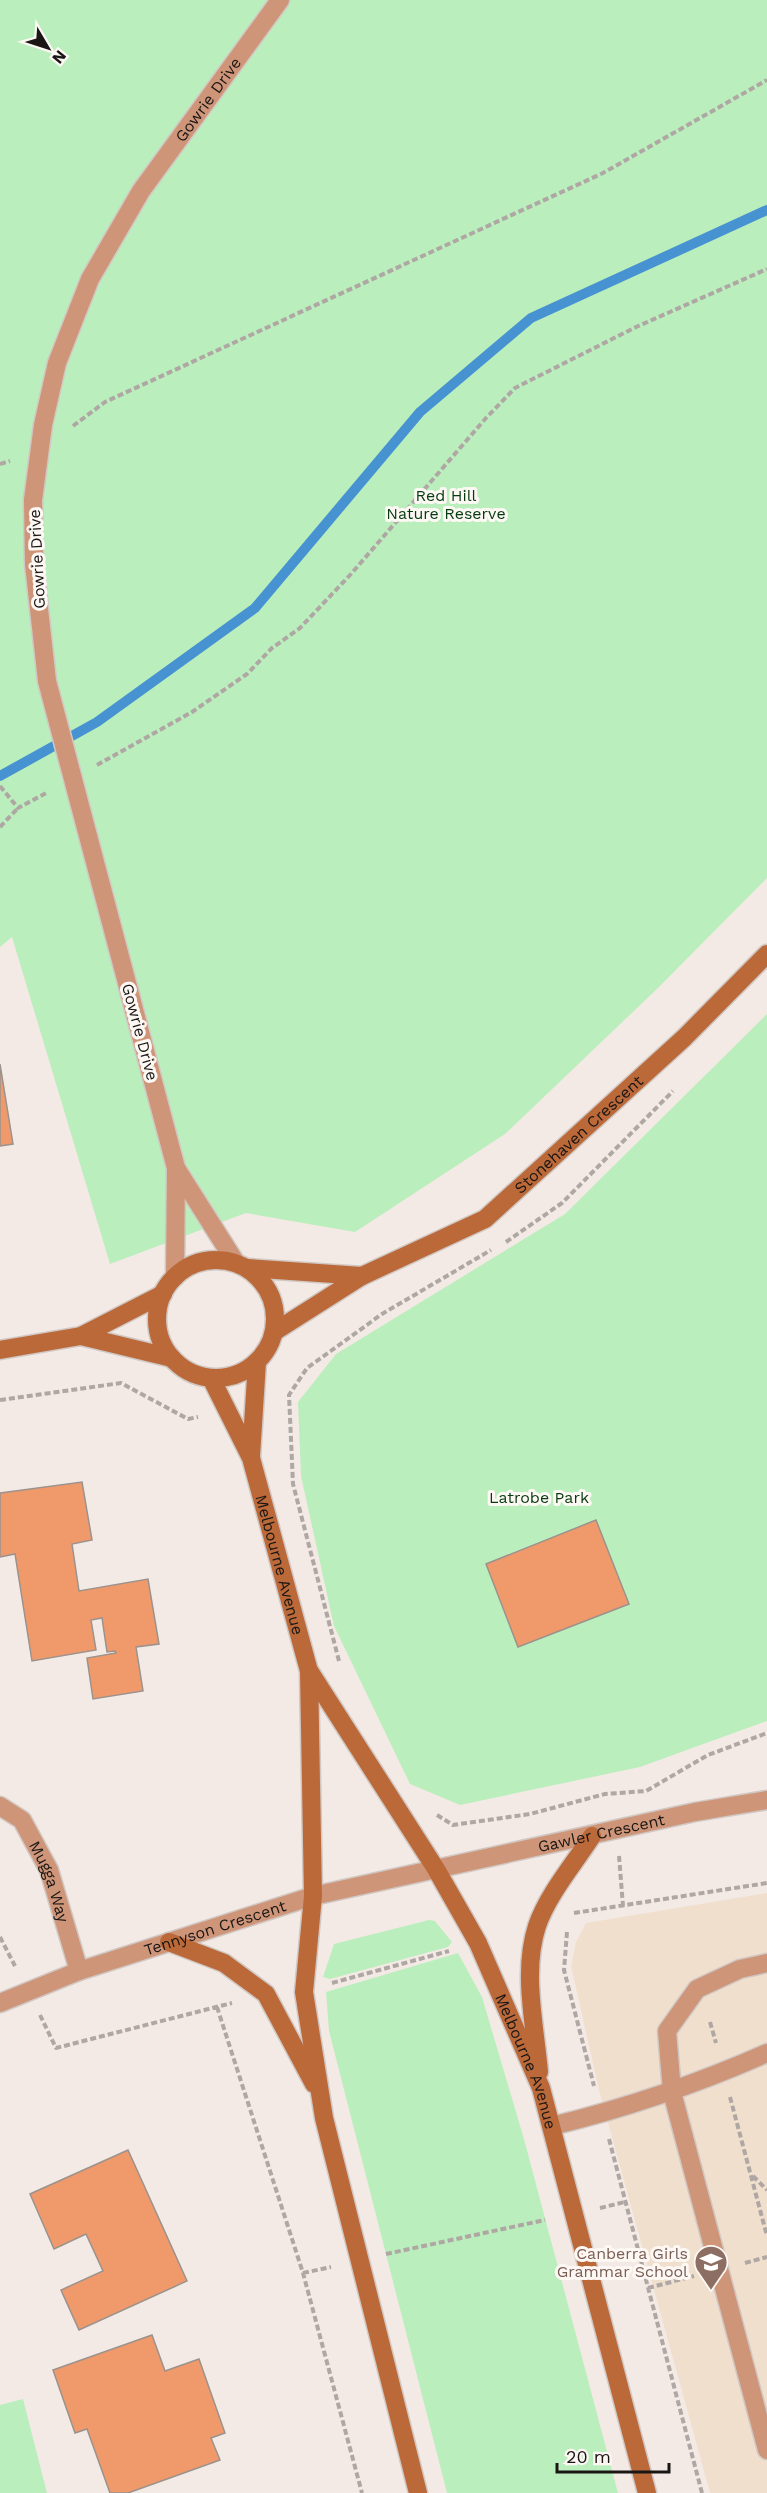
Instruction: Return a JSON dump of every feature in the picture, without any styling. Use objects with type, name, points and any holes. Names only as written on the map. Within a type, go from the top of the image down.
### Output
[{"type":"main road","name":"Stonehaven Crescent","points":[[274,1332],[363,1276],[485,1219],[684,1038],[767,954]]},
{"type":"main road","points":[[206,1261],[242,1266],[261,1280],[271,1295],[276,1313],[274,1332],[268,1348],[257,1362],[243,1372],[228,1377],[211,1378],[183,1368],[172,1358],[162,1344],[158,1328],[158,1310],[163,1294],[175,1277],[189,1267],[206,1261]]},
{"type":"main road","name":"Stonehaven Crescent","points":[[242,1266],[363,1276]]},
{"type":"main road","points":[[0,1350],[81,1336],[163,1294]]},
{"type":"main road","points":[[81,1336],[172,1358]]},
{"type":"main road","name":"Melbourne Avenue","points":[[251,1458],[257,1362]]},
{"type":"main road","name":"Melbourne Avenue","points":[[211,1378],[251,1458],[309,1671],[313,1896],[304,1992],[324,2118],[418,2493]]},
{"type":"main road","name":"Melbourne Avenue","points":[[309,1671],[436,1869],[478,1943],[541,2088],[647,2493]]},
{"type":"main road","points":[[541,2088],[529,1964],[537,1926],[546,1907],[592,1836]]},
{"type":"main road","points":[[169,1942],[224,1963],[266,1994],[321,2096]]},
{"type":"street","name":"Gowrie Drive","points":[[175,1277],[176,1168],[47,681],[34,564],[33,500],[38,452],[60,355],[76,311],[105,249],[141,191],[280,0]]},
{"type":"street","name":"Gowrie Drive","points":[[176,1168],[242,1266]]},
{"type":"street","name":"Gawler Crescent","points":[[436,1869],[695,1812],[767,1800]]},
{"type":"street","name":"Mugga Way","points":[[0,1806],[22,1820],[49,1870],[79,1971]]},
{"type":"street","name":"Tennyson Crescent","points":[[0,2002],[79,1971],[313,1896],[436,1869]]},
{"type":"street","points":[[767,1963],[740,1969],[697,1989],[667,2031],[672,2092],[767,2450]]},
{"type":"street","points":[[552,2126],[602,2114],[672,2092],[767,2053]]},
{"type":"path","points":[[0,465],[38,452],[105,402],[603,174],[767,80]]},
{"type":"path","points":[[73,778],[192,712],[248,674],[272,648],[300,628],[351,574],[486,418],[515,388],[636,327],[767,269]]},
{"type":"path","points":[[0,786],[18,808]]},
{"type":"path","points":[[0,827],[18,808],[48,792]]},
{"type":"path","points":[[0,1401],[121,1383],[188,1419]]},
{"type":"path","points":[[289,1395],[293,1484],[339,1663]]},
{"type":"path","points":[[433,1813],[453,1825],[530,1814],[605,1794],[646,1791],[708,1755],[767,1733]]},
{"type":"path","points":[[537,1926],[569,1914],[767,1884]]},
{"type":"path","points":[[569,1914],[564,1970],[702,2493]]},
{"type":"path","points":[[304,1992],[400,1962],[478,1943]]},
{"type":"path","points":[[56,2048],[266,1994]]},
{"type":"path","points":[[218,2007],[303,2273],[362,2493]]},
{"type":"path","points":[[709,2019],[767,2236]]},
{"type":"path","points":[[751,2174],[767,2190]]},
{"type":"path","points":[[303,2273],[625,2202]]},
{"type":"path","points":[[648,2288],[697,2276]]},
{"type":"shaded area","name":"Canberra Girls Grammar School","points":[[767,1893],[767,2493],[710,2493],[599,2090],[571,1966],[576,1942],[586,1923]]},
{"type":"green space","name":"Red Hill Nature Reserve","points":[[0,0],[767,0],[767,878],[658,988],[505,1134],[355,1232],[246,1213],[110,1264],[12,937],[0,947]]},
{"type":"green space","name":"Latrobe Park","points":[[767,1014],[767,1721],[640,1767],[460,1805],[410,1784],[334,1626],[301,1476],[298,1402],[336,1354],[565,1214]]},
{"type":"green space","points":[[429,1920],[435,1921],[452,1942],[448,1947],[330,1979],[323,1977],[334,1944]]},
{"type":"green space","points":[[458,1953],[482,1997],[524,2139],[618,2493],[447,2493],[329,2031],[326,1992]]},
{"type":"green space","points":[[23,2399],[47,2493],[0,2493],[0,2405]]},
{"type":"building","points":[[0,1064],[13,1144],[0,1146]]},
{"type":"building","points":[[82,1482],[92,1540],[72,1544],[79,1591],[148,1579],[159,1644],[136,1647],[143,1691],[93,1699],[87,1658],[116,1653],[115,1651],[107,1652],[102,1618],[91,1620],[96,1650],[32,1661],[15,1554],[0,1557],[0,1493]]},
{"type":"building","points":[[596,1520],[629,1604],[518,1647],[486,1564]]},
{"type":"building","points":[[128,2150],[187,2281],[79,2330],[61,2290],[103,2271],[86,2234],[54,2249],[30,2194]]},
{"type":"building","points":[[152,2335],[165,2371],[199,2359],[225,2433],[211,2438],[220,2460],[128,2493],[110,2493],[87,2429],[75,2433],[53,2370]]},
{"type":"waterway","points":[[0,776],[97,722],[255,608],[420,412],[531,318],[767,210]]},
{"type":"place","name":"Canberra Girls Grammar School","points":[[711,2291]]}]
